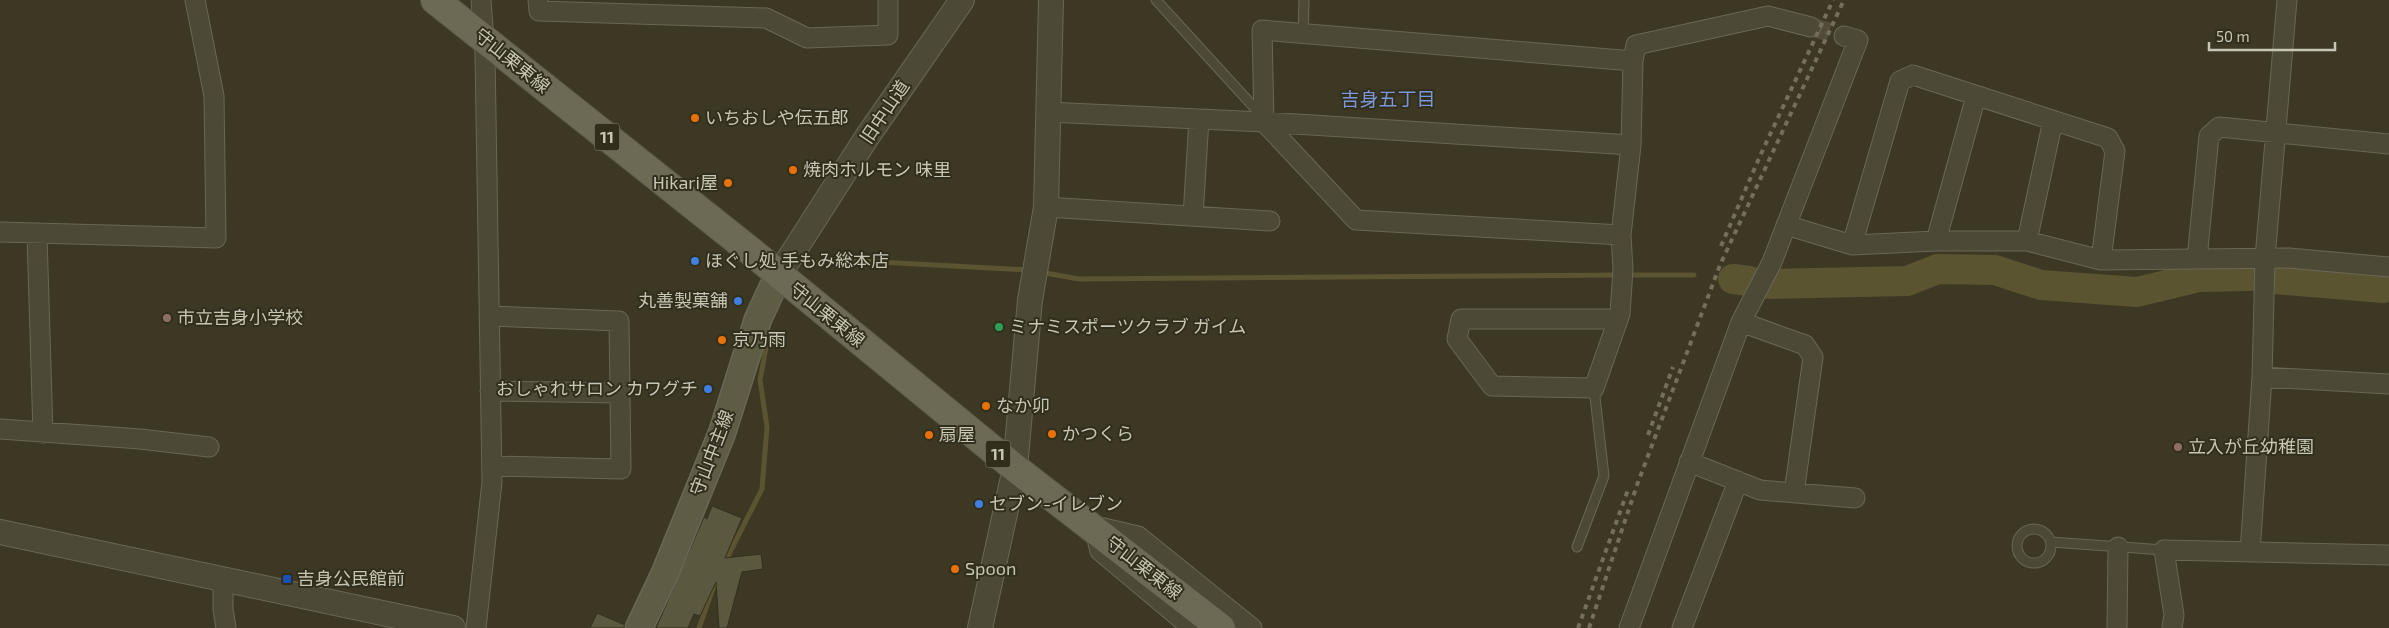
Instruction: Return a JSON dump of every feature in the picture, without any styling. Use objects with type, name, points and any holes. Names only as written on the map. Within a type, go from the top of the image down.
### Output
[{"type":"main road","name":"守山栗東線","points":[[435,0],[753,253],[778,276],[1015,468],[1221,628]]},
{"type":"main road","name":"守山中主線","points":[[638,628],[665,573],[722,433],[758,319],[778,276]]},
{"type":"street","points":[[0,232],[38,235],[216,238],[214,96],[195,0]]},
{"type":"street","points":[[476,628],[492,482],[485,40],[481,0]]},
{"type":"street","points":[[538,0],[539,11],[766,18],[808,38],[888,35],[888,0]]},
{"type":"street","name":"旧中山道","points":[[778,276],[867,137],[962,0]]},
{"type":"street","points":[[980,628],[1015,468],[1030,300],[1046,207],[1051,0]]},
{"type":"street","points":[[2250,552],[2262,377],[2264,258],[2287,0]]},
{"type":"street","points":[[1618,319],[1461,319],[1457,339],[1492,386],[1594,388],[1618,319],[1623,275],[1621,235],[1631,145],[1633,61],[1636,46],[1768,16],[1811,27]]},
{"type":"street","points":[[1621,235],[1356,220],[1264,120],[1262,30],[1633,61]]},
{"type":"street","points":[[1628,628],[1741,322],[1772,262],[1858,40],[1844,36]]},
{"type":"street","points":[[1852,245],[1900,81],[1913,75],[2108,138],[2115,152],[2102,260]]},
{"type":"street","points":[[1936,241],[1976,96]]},
{"type":"street","points":[[1047,112],[1264,120],[1631,145]]},
{"type":"street","points":[[1193,216],[1199,119]]},
{"type":"street","points":[[2027,241],[2053,120]]},
{"type":"street","points":[[2197,258],[2209,136],[2219,127],[2389,144]]},
{"type":"street","points":[[1046,207],[1270,221]]},
{"type":"street","points":[[1786,224],[1852,245],[1936,241],[2027,241],[2102,260],[2289,258],[2389,267]]},
{"type":"street","points":[[38,235],[43,433]]},
{"type":"street","points":[[489,316],[619,321],[621,469],[492,466]]},
{"type":"street","points":[[1741,322],[1805,345],[1813,357],[1794,493]]},
{"type":"street","points":[[2262,377],[2389,384]]},
{"type":"street","points":[[490,391],[620,394]]},
{"type":"street","points":[[0,429],[140,439],[209,447]]},
{"type":"street","points":[[1689,462],[1760,490],[1855,498]]},
{"type":"street","points":[[1682,628],[1738,481]]},
{"type":"street","points":[[1090,526],[1100,551],[1173,621],[1192,628]]},
{"type":"street","points":[[1090,526],[1138,536],[1252,628]]},
{"type":"street","points":[[0,532],[453,628]]},
{"type":"street","points":[[2117,628],[2118,547]]},
{"type":"street","points":[[2172,628],[2174,615],[2164,550],[2389,555]]},
{"type":"street","points":[[223,580],[223,609],[226,628]]},
{"type":"lane","points":[[1156,0],[1264,120]]},
{"type":"lane","points":[[1303,34],[1304,0]]},
{"type":"lane","points":[[1577,547],[1604,476],[1594,388]]},
{"type":"lane","points":[[2033,529],[2044,532],[2051,542],[2047,558],[2038,564],[2022,560],[2016,550],[2018,538],[2027,530],[2033,529]]},
{"type":"lane","points":[[2051,542],[2164,550]]},
{"type":"building","points":[[712,506],[742,518],[725,558],[761,554],[763,569],[742,572],[727,628],[719,628],[716,582],[700,616],[694,614],[688,628],[656,628],[704,517],[707,519]]},
{"type":"building","points":[[597,613],[625,625],[624,628],[590,628]]},
{"type":"waterway","points":[[813,265],[824,259],[1029,270]]},
{"type":"waterway","points":[[1769,284],[1907,281],[1938,269],[1995,270],[2041,285],[2137,292],[2199,277],[2250,276]]},
{"type":"waterway","points":[[1040,272],[1079,279],[1618,275]]},
{"type":"waterway","points":[[1627,275],[1694,275]]},
{"type":"waterway","points":[[1733,279],[1749,281]]},
{"type":"waterway","points":[[2275,279],[2383,288]]},
{"type":"waterway","points":[[725,562],[762,489],[767,427],[760,380],[769,332]]},
{"type":"waterway","points":[[699,628],[715,583]]},
{"type":"tunnel","points":[[1811,27],[1844,36]]},
{"type":"railway","points":[[1721,246],[1760,156],[1833,0]]},
{"type":"railway","points":[[1589,628],[1637,485],[1720,265],[1844,0]]},
{"type":"railway","points":[[1648,435],[1673,367]]},
{"type":"railway","points":[[1578,628],[1629,487]]},
{"type":"place","name":"いちおしや伝五郎","points":[[695,118]]},
{"type":"place","name":"焼肉ホルモン 味里","points":[[793,170]]},
{"type":"place","name":"Hikari屋","points":[[728,183]]},
{"type":"place","name":"ほぐし処 手もみ総本店","points":[[695,261]]},
{"type":"place","name":"丸善製菓舗","points":[[738,301]]},
{"type":"place","name":"市立吉身小学校","points":[[167,318]]},
{"type":"place","name":"ミナミスポーツクラブ ガイム","points":[[999,327]]},
{"type":"place","name":"京乃雨","points":[[722,340]]},
{"type":"place","name":"おしゃれサロン カワグチ","points":[[708,389]]},
{"type":"place","name":"なか卯","points":[[986,406]]},
{"type":"place","name":"かつくら","points":[[1052,434]]},
{"type":"place","name":"扇屋","points":[[929,435]]},
{"type":"place","name":"立入が丘幼稚園","points":[[2178,447]]},
{"type":"place","name":"セブン-イレブン","points":[[979,504]]},
{"type":"place","name":"Spoon","points":[[955,569]]},
{"type":"place","name":"吉身公民館前","points":[[287,579]]},
{"type":"district","name":"吉身五丁目","points":[[1388,99]]}]
